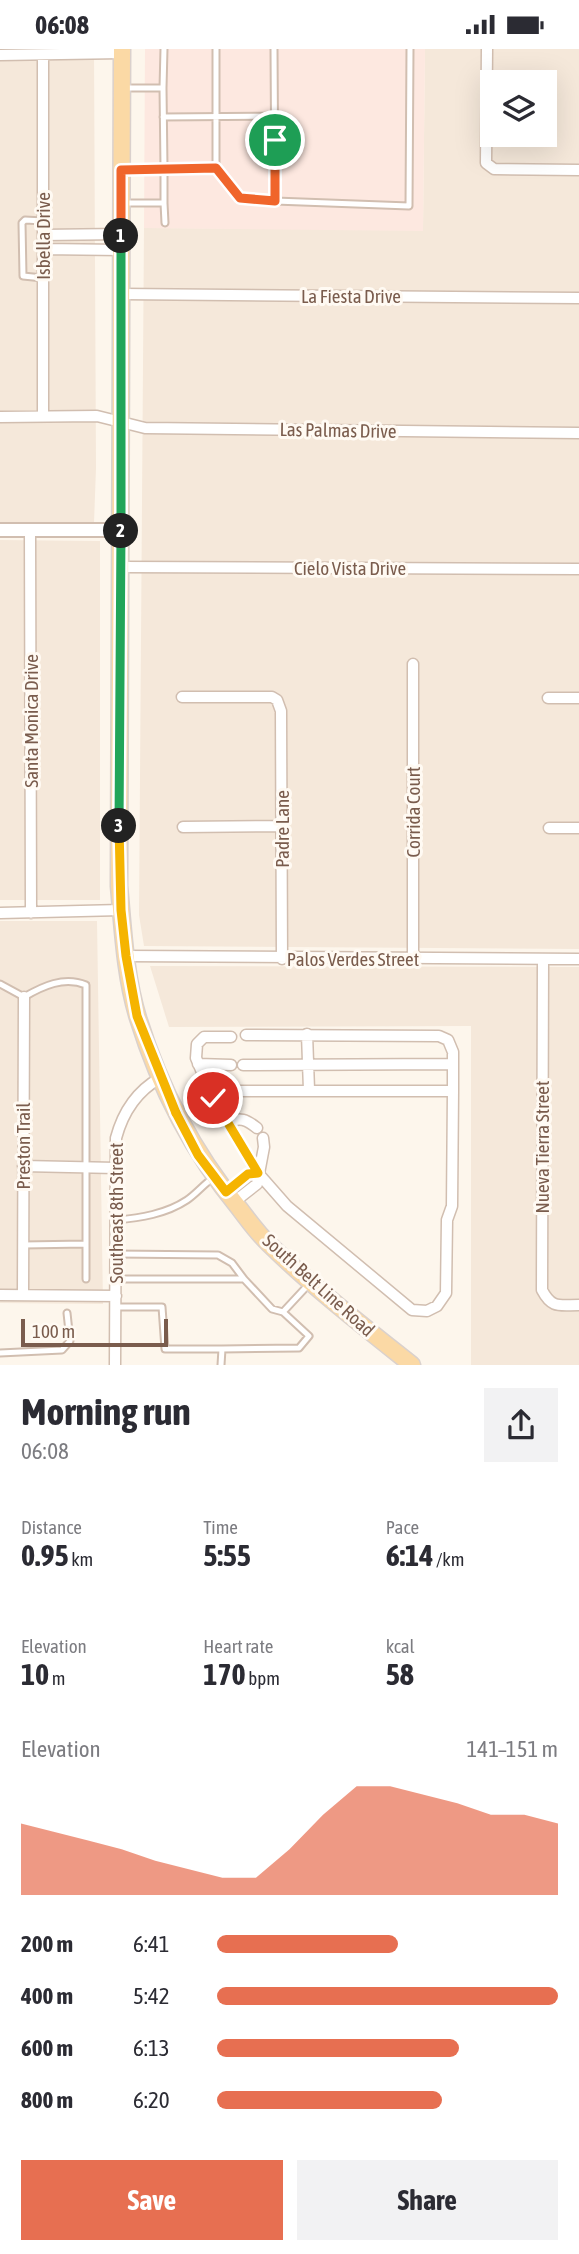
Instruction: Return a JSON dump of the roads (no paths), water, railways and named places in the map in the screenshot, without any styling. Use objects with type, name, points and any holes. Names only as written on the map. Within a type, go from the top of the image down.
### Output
[{"type":"main road","name":"South Belt Line Road","points":[[122,51],[119,886],[126,956],[137,1016],[180,1124],[198,1155],[230,1197],[268,1243],[412,1365]]},
{"type":"street","points":[[487,49],[486,163],[494,169],[579,170]]},
{"type":"street","points":[[0,55],[122,51]]},
{"type":"street","name":"Isbella Drive","points":[[43,55],[43,417]]},
{"type":"street","points":[[43,235],[121,242]]},
{"type":"street","points":[[43,249],[121,242]]},
{"type":"street","name":"La Fiesta Drive","points":[[122,294],[579,298]]},
{"type":"street","name":"Las Palmas Drive","points":[[0,417],[97,417],[145,428],[579,433]]},
{"type":"street","points":[[0,530],[121,530]]},
{"type":"street","name":"Santa Monica Drive","points":[[30,530],[31,913]]},
{"type":"street","name":"Cielo Vista Drive","points":[[121,566],[579,569]]},
{"type":"street","name":"Corrida Court","points":[[413,664],[413,960]]},
{"type":"street","name":"Padre Lane","points":[[182,697],[277,699],[281,711],[282,959]]},
{"type":"street","points":[[548,698],[579,698]]},
{"type":"street","points":[[183,827],[282,826]]},
{"type":"street","points":[[549,828],[579,828]]},
{"type":"street","points":[[0,913],[121,910]]},
{"type":"street","name":"Palos Verdes Street","points":[[126,956],[579,959]]},
{"type":"street","name":"Nueva Tierra Street","points":[[543,960],[542,1290],[548,1302],[556,1305],[579,1305]]},
{"type":"street","name":"Preston Trail","points":[[23,1295],[24,997]]},
{"type":"street","points":[[307,1034],[309,1090]]},
{"type":"street","points":[[231,1037],[200,1039],[195,1051],[213,1098],[258,1173],[287,1206],[412,1310],[427,1311],[437,1305],[446,1293],[447,1220],[452,1206],[451,1045],[439,1036],[246,1035]]},
{"type":"street","points":[[198,1064],[231,1065]]},
{"type":"street","points":[[243,1065],[453,1064]]},
{"type":"street","name":"Southeast 8th Street","points":[[115,1365],[116,1137],[126,1111],[146,1086],[160,1078]]},
{"type":"street","points":[[213,1098],[236,1091],[453,1091]]},
{"type":"street","points":[[228,1123],[241,1119],[257,1128]]},
{"type":"street","points":[[230,1197],[257,1184],[264,1147],[263,1138]]},
{"type":"street","points":[[23,1166],[116,1168]]},
{"type":"street","points":[[0,1295],[116,1301]]},
{"type":"lane","points":[[164,49],[164,223]]},
{"type":"lane","points":[[216,49],[216,168],[240,198],[409,206],[410,49]]},
{"type":"lane","points":[[274,49],[275,201]]},
{"type":"lane","points":[[122,88],[163,88]]},
{"type":"lane","points":[[163,117],[275,116]]},
{"type":"lane","points":[[121,170],[216,168]]},
{"type":"lane","points":[[121,203],[164,203]]},
{"type":"lane","points":[[43,221],[25,220],[22,223],[23,277],[43,278]]},
{"type":"lane","points":[[0,984],[24,997],[51,983],[80,982],[86,985],[86,1279]]},
{"type":"lane","points":[[116,1220],[138,1219],[164,1211],[188,1200],[215,1177]]},
{"type":"lane","points":[[23,1245],[86,1244]]},
{"type":"lane","points":[[116,1254],[218,1255],[232,1263],[272,1309],[283,1312],[310,1336],[299,1348],[164,1349],[162,1307],[116,1301]]},
{"type":"lane","points":[[116,1279],[244,1279]]},
{"type":"lane","points":[[283,1312],[311,1282]]},
{"type":"lane","points":[[0,1353],[62,1350],[70,1341],[67,1313]]},
{"type":"lane","points":[[221,1365],[222,1349]]}]
